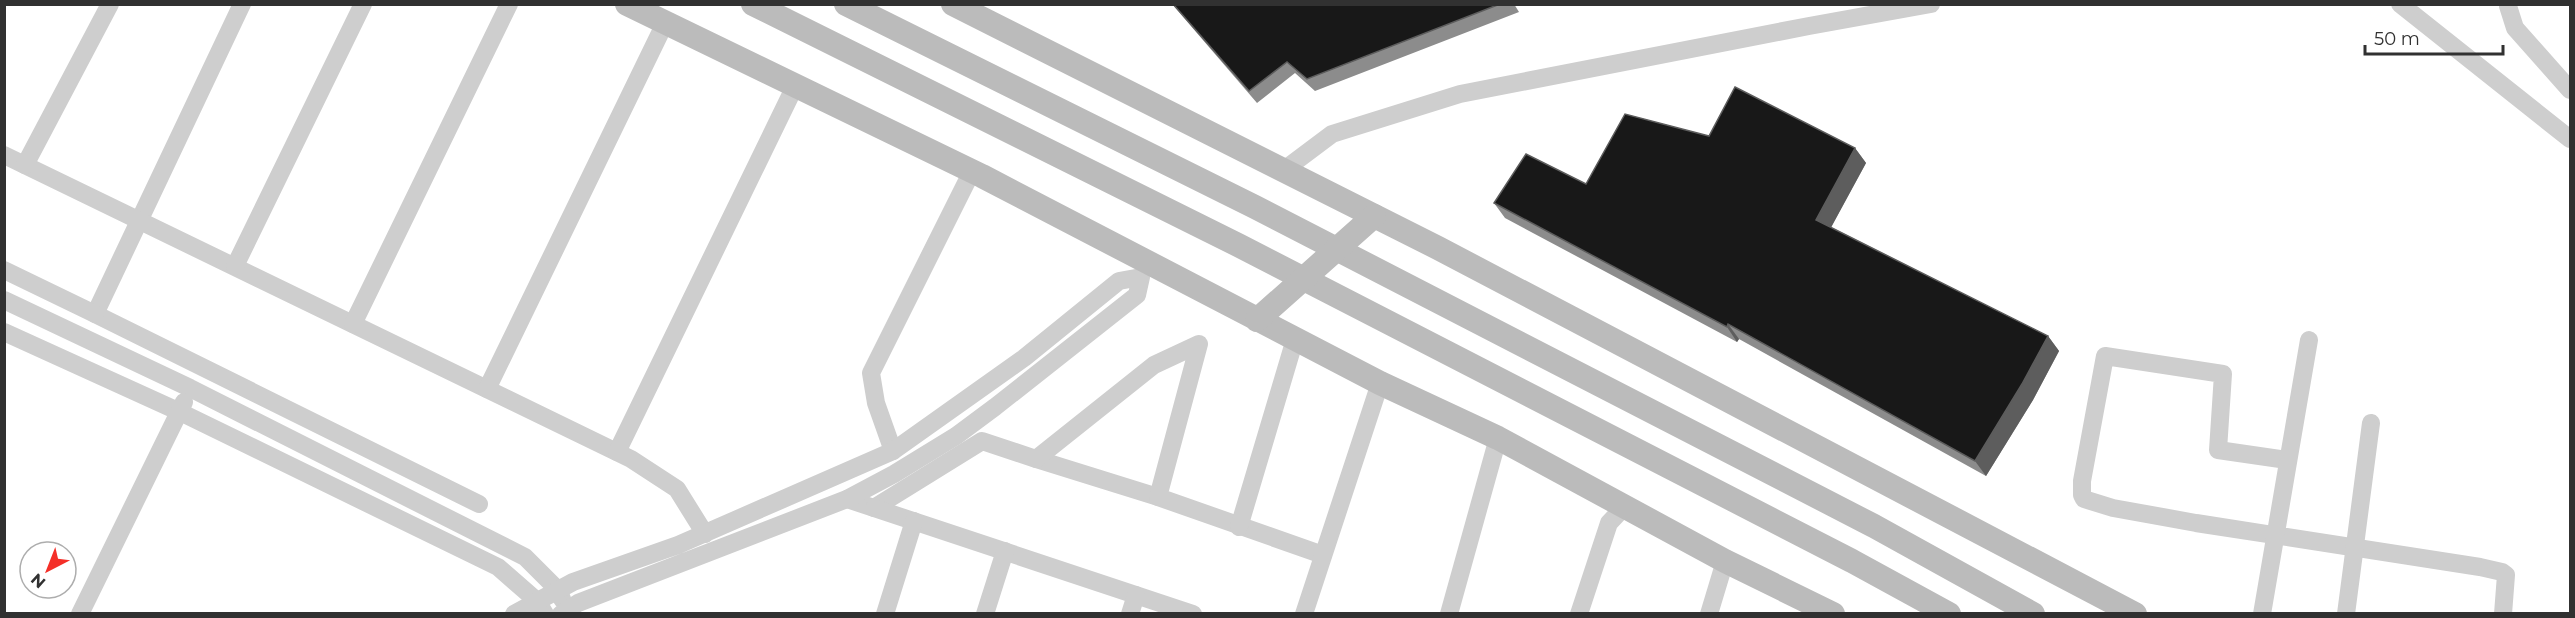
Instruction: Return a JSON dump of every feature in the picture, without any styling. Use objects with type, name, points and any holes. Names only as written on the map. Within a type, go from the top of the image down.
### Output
[{"type":"street","points":[[25,165],[110,4]]},
{"type":"street","points":[[94,314],[242,4]]},
{"type":"street","points":[[235,266],[363,4]]},
{"type":"street","points":[[353,324],[508,4]]},
{"type":"street","points":[[627,4],[972,171],[1149,272],[1257,320],[1380,383],[1498,438],[1725,561],[1833,614]]},
{"type":"street","points":[[753,4],[1302,278],[1852,561],[1949,614]]},
{"type":"street","points":[[846,4],[1255,207],[1874,526],[2033,614]]},
{"type":"street","points":[[953,4],[1374,216],[2135,614]]},
{"type":"street","points":[[1284,170],[1332,134],[1460,94],[1931,4]]},
{"type":"street","points":[[2400,4],[2571,139]]},
{"type":"street","points":[[2506,5],[2515,28],[2571,90]]},
{"type":"street","points":[[487,389],[665,23]]},
{"type":"street","points":[[617,452],[795,86]]},
{"type":"street","points":[[4,155],[617,452],[677,489],[705,534]]},
{"type":"street","points":[[893,452],[876,403],[871,373],[972,171]]},
{"type":"street","points":[[1257,320],[1374,216]]},
{"type":"street","points":[[4,270],[479,504]]},
{"type":"street","points":[[514,614],[541,608],[558,590],[573,582],[705,534],[893,452],[1024,358],[1119,281],[1149,272]]},
{"type":"street","points":[[4,325],[9,302],[190,388],[525,557],[558,590],[564,612],[635,580],[847,499],[894,474],[956,436],[1137,295],[1149,272]]},
{"type":"street","points":[[4,332],[180,412],[498,567],[541,608]]},
{"type":"street","points":[[1239,527],[1295,339]]},
{"type":"street","points":[[2262,614],[2277,536],[2287,460],[2308,340]]},
{"type":"street","points":[[1036,459],[1154,365],[1199,344],[1158,497]]},
{"type":"street","points":[[2287,460],[2218,450],[2223,374],[2105,356],[2082,481],[2084,499],[2113,508],[2502,572],[2506,575],[2503,614]]},
{"type":"street","points":[[1304,614],[1380,383]]},
{"type":"street","points":[[80,614],[190,388]]},
{"type":"street","points":[[2346,614],[2371,423]]},
{"type":"street","points":[[1449,614],[1498,438]]},
{"type":"street","points":[[873,508],[982,441],[1158,497],[1323,555]]},
{"type":"street","points":[[847,499],[1193,614]]},
{"type":"street","points":[[1579,614],[1609,523],[1624,507]]},
{"type":"street","points":[[885,614],[914,521]]},
{"type":"street","points":[[985,614],[1005,551]]},
{"type":"street","points":[[1709,614],[1725,561]]},
{"type":"street","points":[[1130,614],[1136,595]]},
{"type":"building","points":[[1173,4],[1500,4],[1307,79],[1287,62],[1249,91]]},
{"type":"building","points":[[1735,87],[1855,148],[1816,220],[2048,336],[1975,461],[1728,324],[1727,327],[1494,203],[1526,154],[1586,184],[1625,114],[1709,136]]}]
